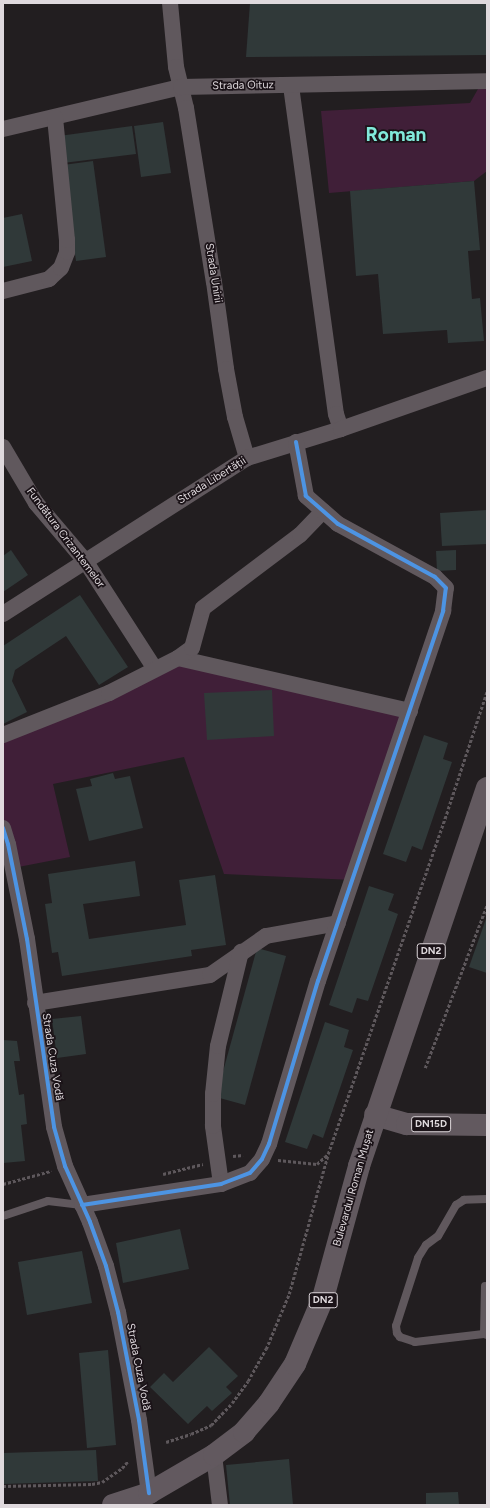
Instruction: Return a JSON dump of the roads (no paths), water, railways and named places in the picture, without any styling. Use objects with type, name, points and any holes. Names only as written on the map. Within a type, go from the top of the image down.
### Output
[{"type":"main road","name":"Bulevardul Roman Mușat","points":[[113,1505],[149,1493],[214,1455],[244,1432],[269,1402],[295,1364],[323,1298],[359,1166],[375,1115],[487,788]]},
{"type":"main road","name":"DN15D","points":[[375,1115],[407,1124],[487,1125]]},
{"type":"street","name":"Strada Unirii","points":[[170,3],[176,66],[181,87],[214,282],[234,417],[247,458]]},
{"type":"street","name":"Strada Oituz","points":[[3,129],[55,118],[181,87],[487,81]]},
{"type":"street","points":[[291,86],[336,414],[341,429]]},
{"type":"street","points":[[3,291],[49,279],[61,268],[67,252],[55,118]]},
{"type":"street","name":"Strada Libertății","points":[[3,614],[247,458],[341,429],[487,378]]},
{"type":"street","points":[[82,1205],[221,1184],[250,1173],[262,1159],[269,1144],[318,981],[443,611],[446,588],[435,578],[338,524],[306,496],[296,442]]},
{"type":"street","name":"Fundătura Crizantemelor","points":[[3,447],[36,504],[86,562],[155,670]]},
{"type":"street","points":[[3,735],[109,693],[178,658],[192,648],[203,608],[300,535],[323,511]]},
{"type":"street","points":[[178,658],[410,711]]},
{"type":"street","name":"Strada Cuza Vodă","points":[[3,828],[8,844],[26,939],[54,1127],[65,1166],[106,1266],[118,1312],[139,1420],[149,1493]]},
{"type":"street","points":[[35,1003],[210,975],[266,936],[338,923]]},
{"type":"street","points":[[221,1184],[213,1126],[213,1094],[218,1046],[241,952]]},
{"type":"street","points":[[214,1455],[220,1505]]},
{"type":"lane","points":[[484,1286],[486,1334],[415,1342],[400,1337],[397,1333],[396,1326],[418,1258],[426,1245],[438,1236],[456,1205],[464,1200],[487,1199]]},
{"type":"lane","points":[[3,1216],[48,1201],[82,1205]]},
{"type":"district","name":"Roman","points":[[396,135]]}]
